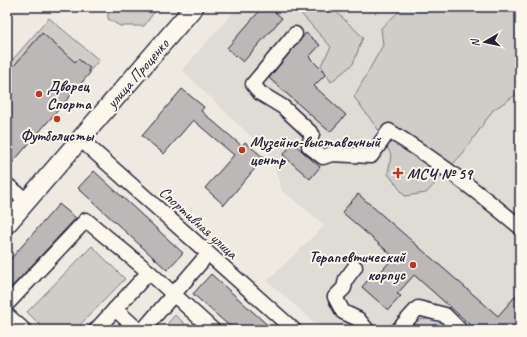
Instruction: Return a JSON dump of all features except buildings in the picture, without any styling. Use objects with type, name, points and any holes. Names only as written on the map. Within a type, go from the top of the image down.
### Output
[{"type":"main road","name":"улица Проценко","points":[[7,224],[194,7]]},
{"type":"street","points":[[295,34],[253,84],[260,93],[282,107],[312,134],[309,146],[323,157],[332,154],[371,156],[389,131],[418,149],[469,185],[520,226]]},
{"type":"street","name":"Спортивная улица","points":[[80,139],[294,330]]},
{"type":"street","points":[[7,185],[27,201]]},
{"type":"street","points":[[7,304],[86,220],[149,272],[213,330]]},
{"type":"street","points":[[143,330],[202,261]]},
{"type":"street","points":[[355,267],[346,279],[344,288],[335,297],[344,312],[358,319],[367,330]]},
{"type":"street","points":[[96,330],[149,272]]},
{"type":"street","points":[[398,330],[418,308],[445,316],[460,330]]},
{"type":"street","points":[[114,309],[138,330]]},
{"type":"street","points":[[7,315],[24,330]]},
{"type":"shaded area","points":[[108,7],[158,7],[144,26],[120,26],[108,19]]},
{"type":"shaded area","name":"МСЧ № 59","points":[[238,7],[520,7],[520,330],[323,330],[267,281],[325,225],[282,191],[271,156],[182,70]]},
{"type":"shaded area","points":[[295,7],[331,7],[363,37],[353,64],[331,82],[321,65],[331,47]]},
{"type":"shaded area","points":[[404,7],[520,7],[520,92],[493,110],[464,152],[426,193],[405,196],[388,174],[391,155],[380,132],[354,97],[383,45],[381,28]]},
{"type":"shaded area","name":"Дворец Спорта","points":[[49,18],[99,60],[7,169],[7,66]]},
{"type":"shaded area","points":[[92,246],[125,279],[75,330],[45,330],[27,312]]},
{"type":"shaded area","points":[[175,315],[192,330],[162,330]]},
{"type":"shaded area","points":[[439,318],[450,330],[406,330],[417,320]]},
{"type":"place","name":"Дворец Спорта","points":[[39,94]]},
{"type":"place","name":"Футболисты","points":[[57,119]]},
{"type":"place","name":"Музейно-выставочный центр","points":[[242,150]]},
{"type":"place","name":"МСЧ № 59","points":[[398,173]]},
{"type":"place","name":"Терапевтический корпус","points":[[413,265]]}]
